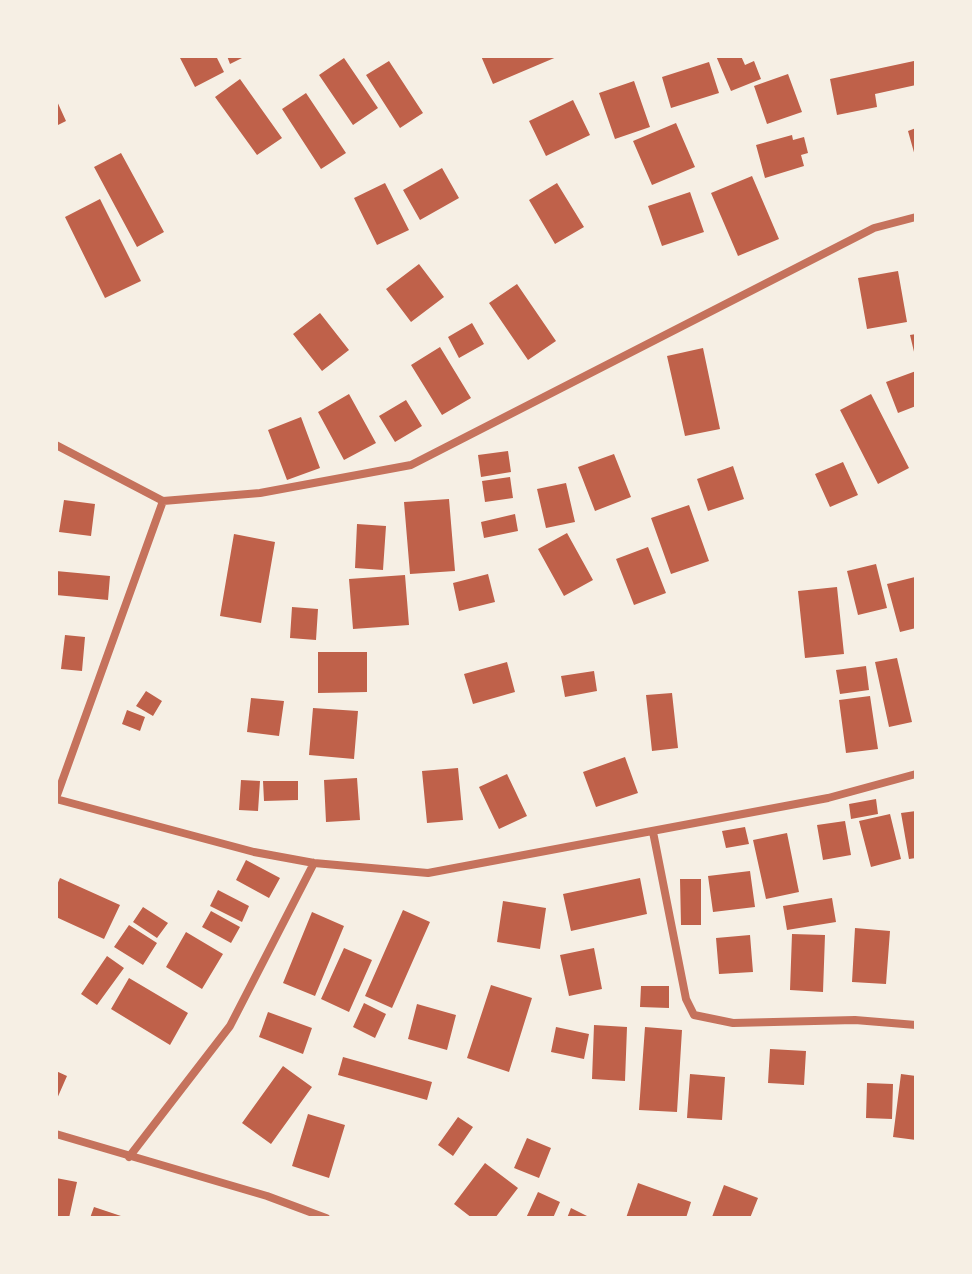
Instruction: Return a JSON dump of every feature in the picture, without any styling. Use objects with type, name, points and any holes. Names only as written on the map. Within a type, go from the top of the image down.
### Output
[{"type":"street","points":[[56,445],[163,501],[260,493],[411,465],[874,228],[916,217]]},
{"type":"street","points":[[163,501],[56,799],[254,852],[314,863],[428,873],[828,798],[916,774]]},
{"type":"street","points":[[653,832],[686,999],[694,1015],[733,1023],[855,1020],[916,1025]]},
{"type":"street","points":[[129,1157],[230,1026],[314,863]]},
{"type":"street","points":[[56,1134],[267,1196],[326,1218]]},
{"type":"building","points":[[179,56],[216,56],[224,72],[195,87]]},
{"type":"building","points":[[227,56],[246,56],[230,64]]},
{"type":"building","points":[[481,56],[559,56],[493,84]]},
{"type":"building","points":[[716,56],[741,56],[745,65],[754,61],[761,79],[731,91]]},
{"type":"building","points":[[344,58],[378,108],[353,125],[319,75]]},
{"type":"building","points":[[389,61],[423,113],[400,128],[366,75]]},
{"type":"building","points":[[914,61],[916,85],[875,94],[877,107],[837,115],[830,79]]},
{"type":"building","points":[[709,62],[719,93],[671,108],[662,77]]},
{"type":"building","points":[[788,74],[802,112],[767,124],[754,86]]},
{"type":"building","points":[[240,79],[282,138],[257,155],[215,97]]},
{"type":"building","points":[[634,81],[650,127],[615,139],[599,93]]},
{"type":"building","points":[[306,93],[346,153],[321,169],[282,109]]},
{"type":"building","points":[[56,99],[66,121],[56,126]]},
{"type":"building","points":[[573,100],[590,135],[546,156],[529,121]]},
{"type":"building","points":[[676,123],[695,167],[652,185],[633,141]]},
{"type":"building","points":[[916,128],[916,156],[915,156],[908,131]]},
{"type":"building","points":[[792,135],[793,140],[804,137],[808,153],[801,155],[804,166],[765,178],[756,145]]},
{"type":"building","points":[[121,153],[164,232],[137,247],[94,167]]},
{"type":"building","points":[[442,168],[459,198],[420,220],[403,190]]},
{"type":"building","points":[[752,176],[779,239],[738,256],[711,193]]},
{"type":"building","points":[[385,183],[409,230],[377,245],[354,198]]},
{"type":"building","points":[[557,183],[584,227],[555,244],[529,200]]},
{"type":"building","points":[[690,192],[704,232],[662,246],[648,206]]},
{"type":"building","points":[[100,199],[141,281],[105,298],[65,217]]},
{"type":"building","points":[[419,264],[444,297],[411,322],[386,289]]},
{"type":"building","points":[[898,271],[907,322],[867,329],[858,278]]},
{"type":"building","points":[[517,284],[556,341],[528,360],[489,303]]},
{"type":"building","points":[[320,313],[349,350],[322,371],[293,334]]},
{"type":"building","points":[[472,323],[484,344],[459,358],[448,337]]},
{"type":"building","points":[[916,334],[916,356],[915,356],[910,335]]},
{"type":"building","points":[[440,347],[471,398],[442,415],[411,365]]},
{"type":"building","points":[[703,348],[720,429],[685,436],[667,356]]},
{"type":"building","points":[[916,371],[916,406],[898,413],[886,382]]},
{"type":"building","points":[[349,394],[376,443],[344,460],[318,412]]},
{"type":"building","points":[[871,394],[909,468],[878,484],[840,410]]},
{"type":"building","points":[[406,400],[422,426],[395,442],[379,416]]},
{"type":"building","points":[[301,417],[320,468],[287,480],[268,430]]},
{"type":"building","points":[[508,451],[511,472],[481,477],[478,455]]},
{"type":"building","points":[[614,454],[631,497],[595,511],[578,467]]},
{"type":"building","points":[[843,462],[858,495],[830,507],[815,474]]},
{"type":"building","points":[[733,466],[744,499],[708,511],[697,479]]},
{"type":"building","points":[[510,477],[513,498],[485,502],[482,481]]},
{"type":"building","points":[[566,483],[575,522],[546,528],[537,489]]},
{"type":"building","points":[[449,499],[455,571],[410,574],[404,502]]},
{"type":"building","points":[[64,500],[95,504],[91,536],[59,532]]},
{"type":"building","points":[[689,505],[709,561],[671,574],[651,518]]},
{"type":"building","points":[[515,514],[518,531],[484,538],[481,522]]},
{"type":"building","points":[[357,524],[386,526],[383,570],[355,568]]},
{"type":"building","points":[[567,533],[593,580],[564,596],[538,549]]},
{"type":"building","points":[[234,534],[275,542],[261,623],[220,616]]},
{"type":"building","points":[[648,547],[666,593],[634,605],[616,559]]},
{"type":"building","points":[[876,564],[887,608],[858,615],[847,571]]},
{"type":"building","points":[[56,571],[110,576],[108,600],[56,595]]},
{"type":"building","points":[[488,574],[495,602],[459,611],[453,583]]},
{"type":"building","points":[[405,575],[409,625],[353,629],[349,579]]},
{"type":"building","points":[[915,577],[916,628],[900,632],[887,584]]},
{"type":"building","points":[[837,587],[844,654],[805,658],[798,591]]},
{"type":"building","points":[[292,607],[318,609],[316,640],[290,638]]},
{"type":"building","points":[[65,635],[85,637],[82,671],[61,669]]},
{"type":"building","points":[[318,652],[367,652],[367,692],[318,693]]},
{"type":"building","points":[[897,658],[912,722],[889,727],[875,662]]},
{"type":"building","points":[[507,662],[515,692],[473,704],[464,674]]},
{"type":"building","points":[[866,666],[869,690],[840,694],[836,670]]},
{"type":"building","points":[[594,671],[597,691],[565,697],[561,676]]},
{"type":"building","points":[[146,691],[162,701],[153,716],[136,706]]},
{"type":"building","points":[[672,693],[678,748],[652,751],[646,695]]},
{"type":"building","points":[[870,696],[878,749],[846,753],[839,700]]},
{"type":"building","points":[[251,698],[284,701],[279,736],[247,732]]},
{"type":"building","points":[[313,708],[358,711],[354,759],[309,755]]},
{"type":"building","points":[[127,710],[145,717],[140,731],[122,724]]},
{"type":"building","points":[[625,757],[638,793],[596,807],[583,772]]},
{"type":"building","points":[[458,768],[463,820],[427,823],[422,771]]},
{"type":"building","points":[[507,774],[527,816],[499,829],[479,787]]},
{"type":"building","points":[[357,778],[360,820],[326,822],[324,780]]},
{"type":"building","points":[[241,780],[260,781],[258,811],[239,810]]},
{"type":"building","points":[[263,781],[298,781],[298,800],[264,801]]},
{"type":"building","points":[[876,799],[878,814],[851,819],[849,804]]},
{"type":"building","points":[[916,811],[916,858],[909,859],[901,813]]},
{"type":"building","points":[[890,814],[901,859],[871,867],[859,821]]},
{"type":"building","points":[[845,821],[851,855],[823,860],[817,825]]},
{"type":"building","points":[[745,827],[749,844],[726,848],[722,831]]},
{"type":"building","points":[[787,833],[799,892],[766,899],[753,840]]},
{"type":"building","points":[[246,860],[280,878],[269,898],[236,880]]},
{"type":"building","points":[[750,871],[755,907],[713,912],[708,876]]},
{"type":"building","points":[[60,878],[120,905],[104,939],[56,917],[56,887]]},
{"type":"building","points":[[640,878],[647,914],[571,931],[563,894]]},
{"type":"building","points":[[680,879],[701,879],[701,925],[681,925]]},
{"type":"building","points":[[218,890],[249,906],[242,922],[210,906]]},
{"type":"building","points":[[832,898],[836,922],[787,930],[783,906]]},
{"type":"building","points":[[503,901],[546,908],[540,949],[497,942]]},
{"type":"building","points":[[143,907],[168,923],[157,938],[133,922]]},
{"type":"building","points":[[403,910],[430,922],[392,1008],[365,996]]},
{"type":"building","points":[[211,911],[240,927],[231,943],[202,927]]},
{"type":"building","points":[[312,912],[344,926],[315,996],[283,983]]},
{"type":"building","points":[[129,925],[157,943],[143,965],[114,947]]},
{"type":"building","points":[[855,928],[890,931],[886,984],[852,982]]},
{"type":"building","points":[[186,932],[223,954],[202,989],[166,967]]},
{"type":"building","points":[[792,934],[825,935],[823,992],[790,990]]},
{"type":"building","points":[[750,935],[753,972],[719,974],[716,938]]},
{"type":"building","points":[[344,948],[372,960],[349,1012],[321,999]]},
{"type":"building","points":[[594,948],[602,989],[569,996],[560,955]]},
{"type":"building","points":[[107,956],[124,968],[97,1005],[81,994]]},
{"type":"building","points":[[129,978],[188,1013],[170,1045],[111,1009]]},
{"type":"building","points":[[491,985],[532,998],[509,1072],[467,1058]]},
{"type":"building","points":[[641,986],[669,986],[669,1008],[640,1007]]},
{"type":"building","points":[[364,1003],[386,1014],[375,1038],[353,1027]]},
{"type":"building","points":[[417,1004],[456,1015],[447,1050],[408,1039]]},
{"type":"building","points":[[268,1012],[312,1028],[303,1054],[259,1037]]},
{"type":"building","points":[[594,1025],[627,1027],[625,1081],[592,1079]]},
{"type":"building","points":[[556,1027],[589,1034],[584,1059],[551,1052]]},
{"type":"building","points":[[645,1027],[682,1030],[677,1112],[639,1110]]},
{"type":"building","points":[[770,1049],[806,1051],[804,1085],[768,1083]]},
{"type":"building","points":[[343,1057],[432,1082],[427,1100],[338,1075]]},
{"type":"building","points":[[283,1066],[312,1087],[271,1144],[242,1123]]},
{"type":"building","points":[[56,1071],[67,1076],[56,1101]]},
{"type":"building","points":[[690,1074],[725,1077],[722,1120],[687,1118]]},
{"type":"building","points":[[901,1074],[916,1076],[916,1140],[893,1137]]},
{"type":"building","points":[[867,1083],[893,1084],[892,1119],[866,1118]]},
{"type":"building","points":[[308,1114],[345,1125],[329,1178],[292,1166]]},
{"type":"building","points":[[458,1117],[473,1127],[453,1156],[438,1145]]},
{"type":"building","points":[[527,1138],[551,1148],[539,1178],[514,1168]]},
{"type":"building","points":[[485,1163],[518,1188],[495,1218],[472,1218],[454,1204]]},
{"type":"building","points":[[56,1178],[77,1182],[69,1218],[56,1218]]},
{"type":"building","points":[[638,1183],[691,1202],[686,1218],[626,1218]]},
{"type":"building","points":[[724,1185],[758,1198],[750,1218],[712,1217]]},
{"type":"building","points":[[538,1192],[560,1202],[553,1218],[526,1218]]},
{"type":"building","points":[[94,1207],[124,1217],[124,1218],[90,1218]]},
{"type":"building","points":[[571,1208],[591,1218],[567,1218]]}]
